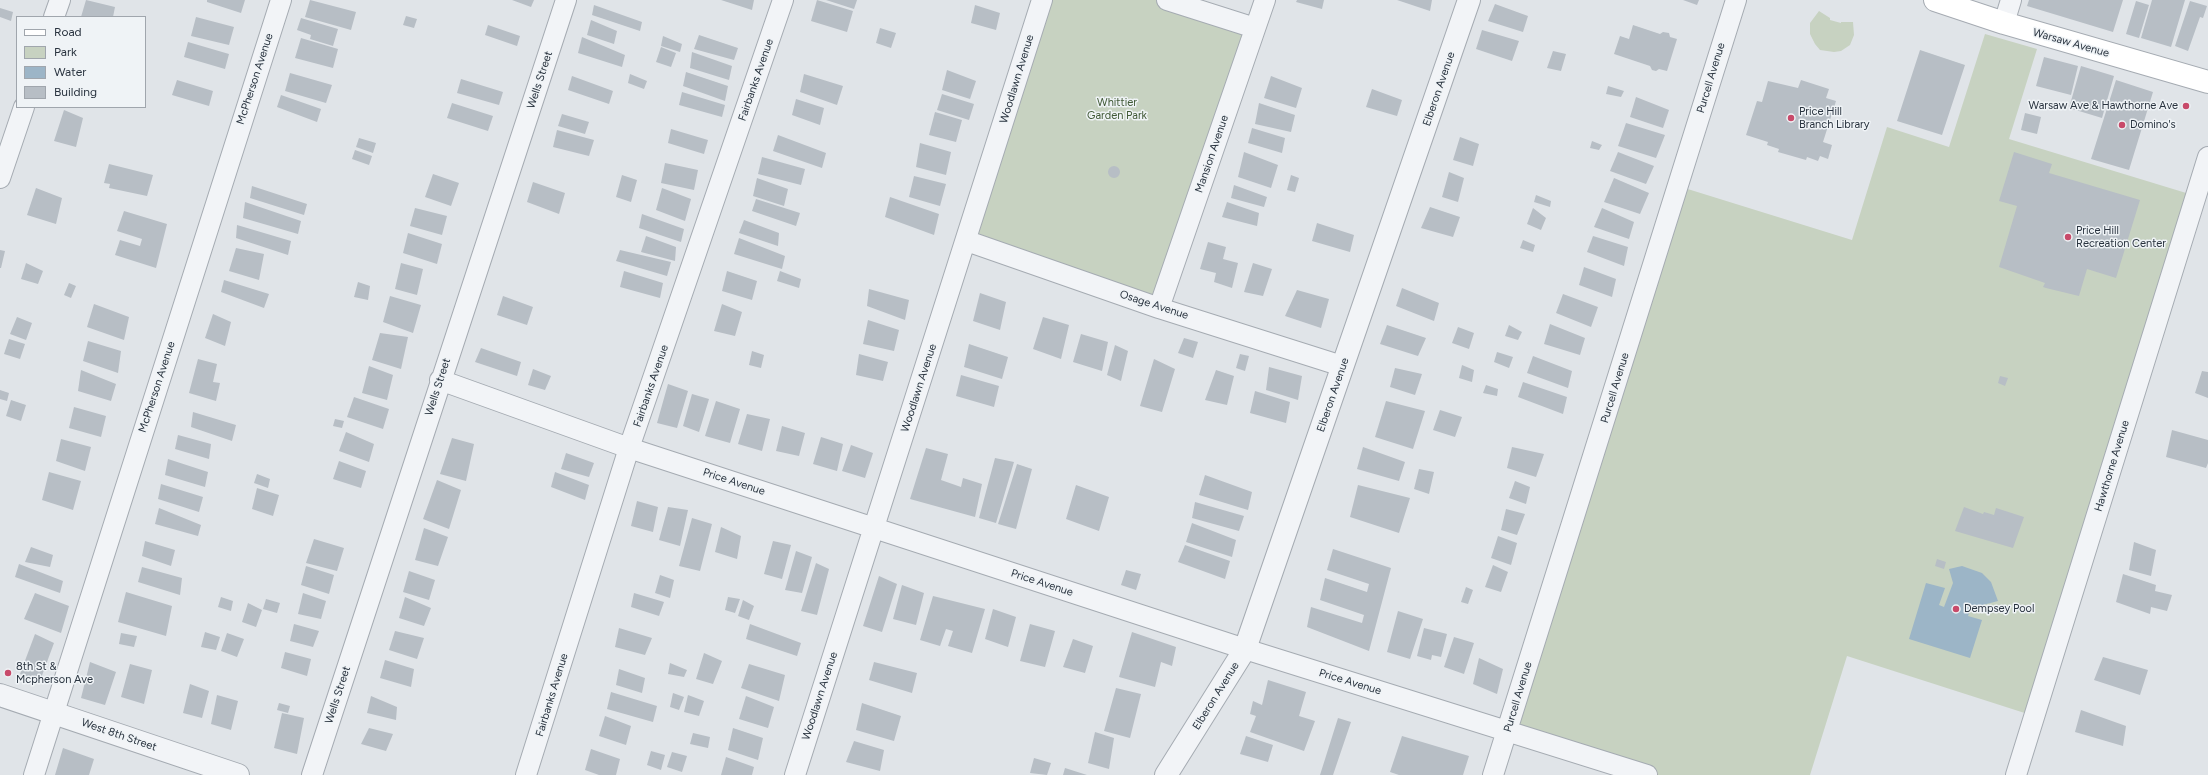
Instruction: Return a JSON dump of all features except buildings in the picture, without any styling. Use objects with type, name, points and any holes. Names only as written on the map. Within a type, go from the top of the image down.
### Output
[{"type":"main road","name":"Warsaw Avenue","points":[[1935,0],[2004,23],[2208,82]]},
{"type":"street","points":[[54,16],[60,0]]},
{"type":"street","name":"McPherson Avenue","points":[[34,775],[281,0]]},
{"type":"street","name":"Wells Street","points":[[312,775],[440,380],[566,0]]},
{"type":"street","name":"Fairbanks Avenue","points":[[526,775],[629,448],[783,0]]},
{"type":"street","name":"Woodlawn Avenue","points":[[795,775],[967,241],[1042,0]]},
{"type":"street","points":[[1167,0],[1255,28]]},
{"type":"street","name":"Mansion Avenue","points":[[1159,308],[1265,0]]},
{"type":"street","name":"Elberon Avenue","points":[[1166,775],[1245,649],[1469,0]]},
{"type":"street","name":"Purcell Avenue","points":[[1493,775],[1736,0]]},
{"type":"street","points":[[2004,23],[2011,0]]},
{"type":"street","points":[[0,178],[24,108]]},
{"type":"street","name":"Hawthorne Avenue","points":[[2016,775],[2208,157]]},
{"type":"street","name":"Osage Avenue","points":[[967,241],[1159,308],[1342,366]]},
{"type":"street","name":"Price Avenue","points":[[440,380],[629,448],[1245,649],[1647,775]]},
{"type":"street","name":"West 8th Street","points":[[0,695],[238,775]]},
{"type":"green space","name":"Whittier Garden Park","points":[[1042,0],[1167,0],[1255,28],[1159,308],[967,241]]},
{"type":"green space","points":[[1819,11],[1830,18],[1830,20],[1841,23],[1853,22],[1854,35],[1850,45],[1841,51],[1834,52],[1820,50],[1810,34],[1810,23]]},
{"type":"green space","name":"Price Hill Recreation Center","points":[[1985,34],[2037,49],[2009,139],[2196,196],[2034,716],[1847,656],[1810,775],[1647,775],[1507,731],[1678,186],[1852,240],[1887,127],[1949,147]]},
{"type":"water","points":[[1962,566],[1982,573],[1991,582],[1998,601],[1971,608],[1968,616],[1982,620],[1970,658],[1909,639],[1926,583],[1945,588],[1939,605],[1944,607],[1953,583],[1949,569]]},
{"type":"place","name":"Warsaw Ave & Hawthorne Ave","points":[[2186,106]]},
{"type":"place","name":"Price Hill Branch Library","points":[[1791,118]]},
{"type":"place","name":"Domino's","points":[[2122,125]]},
{"type":"place","name":"Price Hill Recreation Center","points":[[2068,237]]},
{"type":"place","name":"Dempsey Pool","points":[[1956,609]]},
{"type":"place","name":"8th St & Mcpherson Ave","points":[[8,673]]}]
